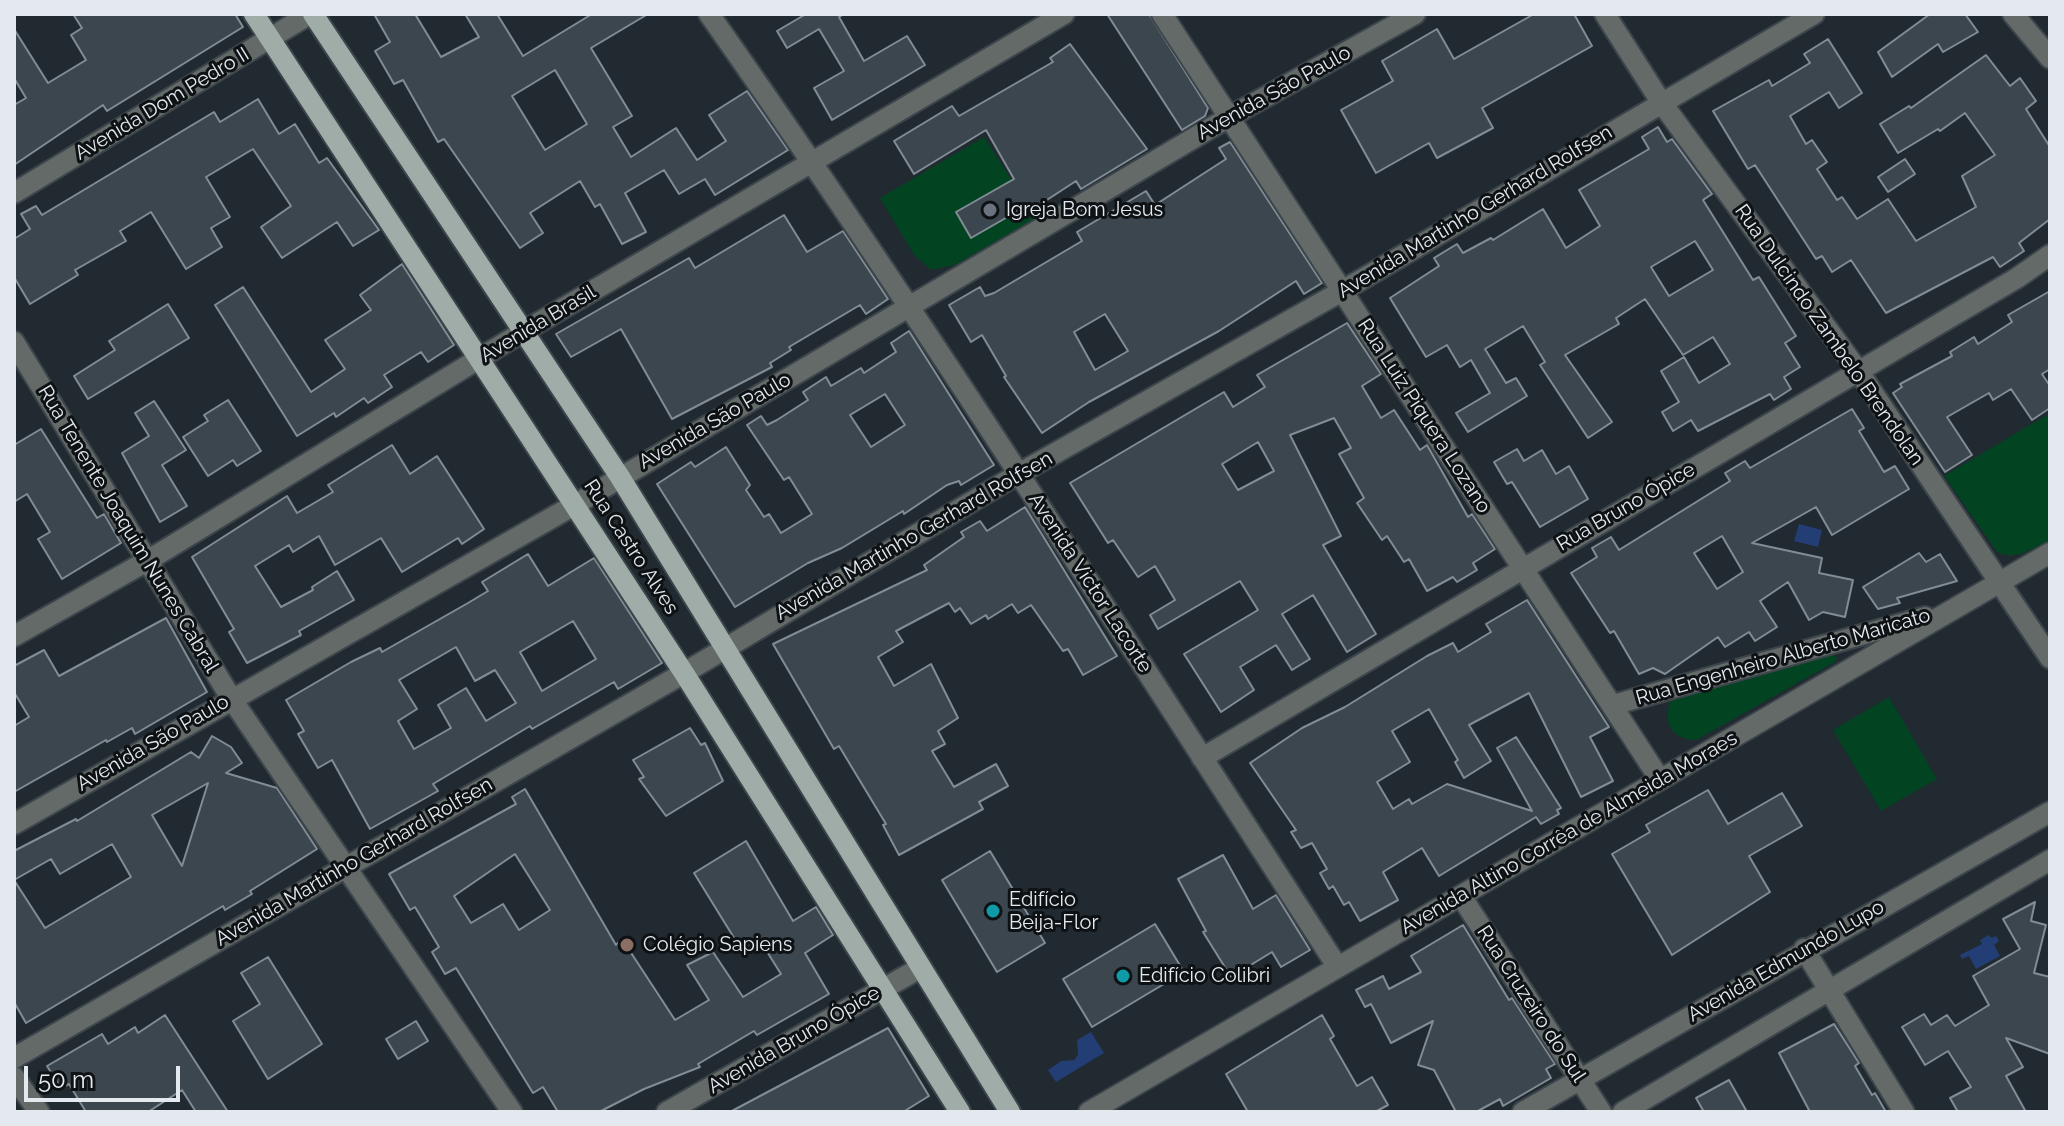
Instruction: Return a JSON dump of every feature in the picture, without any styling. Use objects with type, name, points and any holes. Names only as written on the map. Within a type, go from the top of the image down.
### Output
[{"type":"main road","name":"Rua Castro Alves","points":[[254,14],[576,504],[960,1112]]},
{"type":"main road","name":"Rua Castro Alves","points":[[312,14],[526,330],[620,477],[1010,1112]]},
{"type":"street","name":"Avenida Dom Pedro II","points":[[14,193],[312,14]]},
{"type":"street","name":"Avenida Victor Lacorte","points":[[709,14],[813,161],[1020,473],[1337,966]]},
{"type":"street","name":"Avenida Brasil","points":[[14,636],[147,561],[526,330],[1064,14]]},
{"type":"street","name":"Rua Luiz Piquera Lozano","points":[[1162,14],[1659,778]]},
{"type":"street","name":"Avenida São Paulo","points":[[14,824],[576,504],[1231,116],[1415,14]]},
{"type":"street","name":"Rua Dulcindo Zambelo Brendolan","points":[[1605,14],[1661,102],[1859,372],[2050,658]]},
{"type":"street","name":"Avenida Martinho Gerhard Rolfsen","points":[[14,1058],[684,673],[1020,473],[1342,291],[1814,14]]},
{"type":"street","points":[[2013,14],[2050,58]]},
{"type":"street","name":"Rua Bruno Ópice","points":[[1202,758],[1859,372],[2050,255]]},
{"type":"street","name":"Rua Tenente Joaquim Nunes Cabral","points":[[14,342],[231,698],[512,1112]]},
{"type":"street","name":"Avenida Altino Corrêa de Almeida Moraes","points":[[1089,1112],[2050,553]]},
{"type":"street","name":"Rua Engenheiro Alberto Maricato","points":[[1613,705],[1952,609]]},
{"type":"street","name":"Avenida Edmundo Lupo","points":[[1523,1112],[1804,949],[2050,812]]},
{"type":"street","points":[[1623,1112],[2050,860]]},
{"type":"street","name":"Rua Cruzeiro do Sul","points":[[1461,896],[1601,1112]]},
{"type":"street","points":[[1804,949],[1904,1112]]},
{"type":"street","name":"Avenida Bruno Ópice","points":[[667,1112],[920,968]]},
{"type":"street","points":[[14,1077],[39,1112]]},
{"type":"green space","points":[[984,137],[1036,218],[955,265],[931,270],[914,255],[880,198]]},
{"type":"green space","points":[[2050,413],[2050,539],[2018,554],[1997,552],[1944,476]]},
{"type":"green space","points":[[1831,653],[1837,658],[1835,662],[1696,740],[1681,737],[1668,722],[1671,700]]},
{"type":"green space","points":[[1889,697],[1937,779],[1881,811],[1833,730]]},
{"type":"water","points":[[1799,524],[1822,530],[1818,547],[1794,541]]},
{"type":"water","points":[[1989,935],[1992,938],[1996,936],[1999,941],[1994,945],[2000,956],[1976,969],[1969,956],[1962,959],[1960,955],[1982,944],[1980,940]]},
{"type":"water","points":[[1091,1032],[1104,1053],[1056,1082],[1048,1070],[1061,1061],[1074,1060],[1078,1055],[1077,1040]]},
{"type":"building","points":[[73,14],[235,14],[243,27],[107,111],[103,105],[14,165],[14,105],[26,98],[14,78],[14,29],[48,83],[86,60],[71,35],[82,28]]},
{"type":"building","points":[[374,14],[415,14],[441,57],[479,37],[465,14],[497,14],[523,56],[592,14],[648,14],[591,48],[632,116],[613,127],[631,157],[676,128],[697,160],[726,141],[709,115],[747,91],[788,150],[715,195],[705,179],[679,194],[664,170],[625,193],[646,232],[622,244],[600,204],[595,207],[580,181],[530,213],[543,233],[520,248],[444,139],[438,142],[403,80],[394,84],[375,51],[390,42]],"holes":[[[555,70],[587,124],[545,150],[512,96]]]},
{"type":"building","points":[[806,14],[844,14],[839,17],[864,61],[907,36],[925,65],[832,120],[814,88],[844,71],[819,29],[787,48],[777,31]]},
{"type":"building","points":[[1107,14],[1149,14],[1208,108],[1205,116],[1182,130]]},
{"type":"building","points":[[1534,14],[1574,14],[1592,46],[1482,108],[1493,128],[1437,158],[1429,143],[1376,173],[1341,110],[1393,81],[1382,61],[1437,29],[1454,59]]},
{"type":"building","points":[[1930,14],[1965,14],[1978,32],[1943,52],[1938,44],[1892,77],[1878,52]]},
{"type":"building","points":[[1828,39],[1862,93],[1839,108],[1829,92],[1790,116],[1806,144],[1812,140],[1827,162],[1817,169],[1837,200],[1842,197],[1857,219],[1888,199],[1916,241],[1976,207],[1962,176],[1995,155],[1965,113],[1940,131],[1938,129],[1898,153],[1880,124],[1909,106],[1911,108],[1986,55],[2010,86],[2020,78],[2036,101],[2026,109],[2050,147],[2050,219],[2019,243],[2024,251],[2000,267],[1993,257],[1886,313],[1851,260],[1832,272],[1822,256],[1816,259],[1755,165],[1748,169],[1713,111],[1769,80],[1772,86],[1810,63],[1804,54]]},
{"type":"building","points":[[1070,44],[1147,149],[1081,189],[1076,181],[1033,209],[1030,204],[971,238],[956,212],[1014,179],[986,130],[914,174],[894,141],[952,106],[959,116],[1053,62],[1050,58]]},
{"type":"building","points":[[258,99],[279,134],[295,124],[319,163],[327,158],[379,230],[353,246],[337,222],[282,258],[261,227],[291,206],[253,149],[206,177],[230,217],[211,228],[222,247],[186,269],[151,212],[120,231],[126,241],[75,270],[78,275],[30,304],[14,277],[14,239],[30,229],[21,214],[36,206],[42,215],[214,112],[220,122]]},
{"type":"building","points":[[1658,127],[1667,142],[1672,139],[1712,194],[1703,200],[1753,280],[1759,277],[1796,336],[1785,343],[1800,367],[1784,377],[1791,389],[1774,400],[1770,394],[1698,431],[1691,420],[1673,431],[1662,412],[1679,402],[1661,371],[1684,357],[1699,383],[1730,364],[1713,337],[1683,355],[1645,299],[1616,318],[1619,324],[1565,355],[1612,422],[1588,438],[1540,365],[1545,362],[1523,326],[1485,349],[1506,383],[1516,378],[1527,396],[1468,432],[1456,413],[1490,393],[1471,360],[1460,367],[1447,345],[1426,357],[1390,298],[1439,266],[1434,258],[1457,244],[1463,253],[1491,238],[1493,240],[1543,209],[1566,248],[1600,226],[1579,190],[1649,149],[1642,137]],"holes":[[[1695,241],[1713,270],[1669,296],[1651,267]]]},
{"type":"building","points":[[1230,142],[1322,283],[1304,294],[1296,281],[1219,331],[1089,402],[1042,433],[1004,377],[982,335],[971,342],[949,305],[980,287],[985,296],[994,293],[1082,241],[1077,232],[1146,191],[1155,205],[1226,159],[1219,148]],"holes":[[[1105,314],[1128,351],[1095,370],[1074,332]]]},
{"type":"building","points":[[1905,159],[1915,174],[1888,192],[1878,177]]},
{"type":"building","points":[[784,215],[807,252],[843,231],[888,299],[866,314],[860,305],[789,347],[791,350],[770,363],[772,367],[672,419],[621,329],[571,357],[556,334],[689,258],[695,268]]},
{"type":"building","points":[[402,264],[454,345],[428,362],[421,352],[384,375],[392,387],[368,403],[364,398],[336,417],[334,413],[297,436],[215,305],[243,287],[311,392],[345,369],[325,340],[371,310],[360,295]]},
{"type":"building","points":[[2050,291],[2050,369],[2042,374],[2050,386],[2050,408],[2032,420],[2011,389],[1993,400],[1989,393],[1947,417],[1972,455],[1945,472],[1893,393],[1902,387],[1900,384],[1952,356],[1950,352],[1974,337],[1978,344],[2012,322],[2008,315]]},
{"type":"building","points":[[168,304],[189,338],[88,399],[74,376],[115,350],[109,341]]},
{"type":"building","points":[[1347,323],[1381,374],[1362,386],[1381,418],[1394,410],[1420,450],[1427,445],[1468,517],[1472,514],[1495,549],[1473,563],[1477,570],[1457,582],[1453,577],[1427,591],[1409,559],[1404,562],[1387,536],[1382,540],[1357,503],[1364,498],[1339,454],[1351,448],[1334,418],[1290,435],[1341,536],[1323,545],[1376,634],[1347,652],[1313,595],[1282,614],[1310,659],[1292,670],[1276,645],[1240,667],[1254,690],[1221,712],[1184,654],[1258,610],[1240,581],[1158,629],[1150,615],[1175,600],[1155,566],[1138,577],[1113,540],[1108,543],[1070,483],[1224,392],[1233,407],[1265,387],[1257,375]],"holes":[[[1258,442],[1274,471],[1238,490],[1222,464]]]},
{"type":"building","points":[[909,331],[994,465],[961,485],[959,481],[947,485],[904,514],[903,511],[842,548],[808,563],[735,607],[657,484],[691,462],[695,467],[726,447],[750,485],[746,490],[764,517],[769,514],[781,533],[812,514],[789,477],[784,480],[747,425],[761,416],[767,425],[777,420],[808,400],[803,392],[826,377],[831,386],[861,368],[864,373],[896,352],[891,343]],"holes":[[[885,394],[905,425],[871,447],[850,415]]]},
{"type":"building","points":[[228,400],[261,451],[237,466],[233,460],[208,476],[183,437],[208,421],[204,415]]},
{"type":"building","points":[[154,401],[186,450],[162,465],[187,506],[160,522],[122,453],[149,436],[135,413]]},
{"type":"building","points":[[1852,409],[1864,428],[1859,431],[1884,472],[1895,466],[1909,489],[1832,535],[1816,507],[1752,543],[1822,558],[1819,573],[1853,580],[1845,617],[1823,612],[1809,620],[1788,582],[1760,601],[1777,627],[1755,641],[1749,632],[1725,647],[1718,637],[1665,674],[1653,668],[1639,674],[1614,631],[1610,633],[1571,573],[1597,557],[1592,548],[1611,537],[1619,550],[1730,481],[1725,473],[1745,461],[1750,468]],"holes":[[[1722,536],[1743,572],[1717,589],[1694,553]]]},
{"type":"building","points":[[41,429],[97,518],[104,514],[121,543],[62,579],[38,539],[50,532],[27,494],[14,502],[14,445]]},
{"type":"building","points":[[392,445],[410,474],[437,456],[484,529],[462,544],[458,538],[402,572],[381,538],[335,565],[319,536],[293,552],[289,545],[255,566],[281,607],[313,590],[312,587],[337,571],[354,600],[299,631],[301,635],[247,663],[229,632],[234,629],[192,557],[287,496],[297,513],[333,492],[328,485]]},
{"type":"building","points":[[1517,449],[1524,461],[1542,450],[1556,474],[1569,466],[1588,499],[1540,527],[1512,482],[1507,484],[1494,462]]},
{"type":"building","points":[[1025,507],[1117,656],[1083,675],[1068,649],[1063,651],[1031,605],[1018,613],[1012,604],[988,619],[986,615],[971,624],[960,608],[955,612],[949,603],[896,631],[903,642],[878,657],[894,686],[931,664],[958,718],[938,731],[945,744],[932,751],[954,787],[996,764],[1008,786],[979,802],[983,809],[899,855],[883,825],[886,824],[839,746],[834,749],[773,644],[927,570],[924,565],[964,537],[961,532],[980,521],[987,531]]},
{"type":"building","points":[[1919,553],[1926,562],[1940,554],[1957,581],[1897,598],[1900,603],[1878,609],[1863,587]]},
{"type":"building","points":[[528,554],[548,586],[594,558],[662,663],[618,689],[614,682],[532,729],[530,726],[433,784],[438,791],[370,829],[332,760],[318,768],[298,734],[304,731],[286,700],[351,662],[380,648],[382,652],[488,591],[482,582]],"holes":[[[573,621],[596,659],[542,691],[520,652]],[[456,647],[475,681],[495,670],[516,703],[486,721],[466,688],[438,705],[451,728],[414,749],[398,721],[417,709],[399,680]]]},
{"type":"building","points":[[1527,600],[1609,727],[1590,737],[1613,781],[1581,797],[1529,693],[1469,725],[1491,761],[1464,778],[1455,762],[1458,760],[1429,709],[1392,731],[1410,762],[1377,782],[1393,809],[1409,799],[1412,804],[1447,784],[1532,811],[1497,748],[1516,737],[1561,808],[1557,810],[1559,814],[1541,824],[1536,817],[1439,876],[1422,848],[1383,872],[1398,900],[1360,921],[1349,902],[1344,905],[1333,886],[1329,889],[1320,873],[1327,869],[1312,843],[1301,848],[1291,832],[1296,830],[1250,763],[1302,728],[1345,707],[1427,656],[1453,643],[1458,652],[1491,632],[1486,624]]},
{"type":"building","points":[[166,618],[207,692],[135,734],[132,728],[106,740],[14,792],[14,726],[29,717],[14,692],[14,666],[44,650],[59,676]]},
{"type":"building","points":[[690,728],[701,745],[705,743],[723,781],[666,816],[639,779],[644,777],[633,760]]},
{"type":"building","points":[[212,736],[231,747],[242,763],[226,773],[277,788],[317,849],[250,891],[252,894],[225,910],[223,906],[26,1023],[14,1002],[14,880],[14,851],[77,821],[191,752],[199,758]],"holes":[[[208,783],[182,866],[152,815]],[[112,844],[131,877],[45,928],[14,880],[51,859],[60,874]]]},
{"type":"building","points":[[525,789],[616,945],[622,939],[675,1020],[709,1000],[687,965],[713,952],[743,997],[781,974],[764,947],[744,954],[694,873],[746,841],[793,921],[816,907],[833,935],[805,953],[829,994],[757,1035],[754,1031],[698,1064],[700,1067],[644,1089],[599,1112],[558,1112],[543,1087],[533,1093],[456,968],[445,974],[432,952],[439,947],[415,907],[410,910],[389,874],[516,804],[512,797]],"holes":[[[515,854],[550,910],[519,930],[503,904],[471,923],[454,896]]]},
{"type":"building","points":[[1708,790],[1728,824],[1782,793],[1802,826],[1749,856],[1770,892],[1672,955],[1612,854],[1650,832],[1646,825]]},
{"type":"building","name":"Edifício Beija-Flor","points":[[990,851],[1045,943],[997,972],[942,880]]},
{"type":"building","points":[[1223,855],[1253,909],[1276,895],[1310,950],[1281,967],[1272,952],[1231,977],[1203,932],[1206,931],[1178,879]]},
{"type":"building","points":[[2035,902],[2031,921],[2046,925],[2034,973],[2050,977],[2050,1054],[2006,1038],[2023,1067],[2006,1076],[2026,1112],[1958,1112],[1950,1098],[1971,1087],[1948,1051],[1925,1065],[1902,1027],[1924,1014],[1931,1025],[1947,1015],[1955,1026],[1989,1005],[1973,976],[2020,949],[2003,919]]},
{"type":"building","name":"Edifício Colibri","points":[[1155,924],[1184,972],[1092,1027],[1063,979]]},
{"type":"building","points":[[1463,925],[1509,1000],[1512,998],[1555,1064],[1546,1069],[1551,1078],[1503,1106],[1500,1099],[1476,1112],[1456,1112],[1434,1070],[1418,1065],[1433,1021],[1391,1043],[1371,1004],[1365,1007],[1356,990],[1383,976],[1389,989],[1421,972],[1411,956]]},
{"type":"building","points":[[268,957],[322,1044],[268,1079],[233,1021],[260,1004],[241,973]]},
{"type":"building","points":[[165,1015],[228,1112],[196,1112],[182,1090],[148,1112],[86,1112],[69,1084],[61,1088],[47,1066],[102,1034],[108,1044],[135,1027],[138,1033]]},
{"type":"building","points":[[1322,1015],[1334,1036],[1330,1039],[1357,1086],[1372,1077],[1388,1105],[1375,1112],[1248,1112],[1226,1074]]},
{"type":"building","points":[[416,1021],[428,1041],[398,1059],[386,1039]]},
{"type":"building","points":[[1834,1024],[1859,1063],[1855,1066],[1872,1095],[1875,1093],[1886,1112],[1810,1112],[1779,1053]]},
{"type":"building","points":[[888,1028],[929,1096],[903,1112],[730,1112]]},
{"type":"building","points":[[1729,1080],[1747,1112],[1704,1112],[1696,1098]]},
{"type":"place","name":"Igreja Bom Jesus","points":[[990,210]]},
{"type":"place","name":"Edifício Beija-Flor","points":[[993,911]]},
{"type":"place","name":"Colégio Sapiens","points":[[627,945]]},
{"type":"place","name":"Edifício Colibri","points":[[1123,976]]}]
